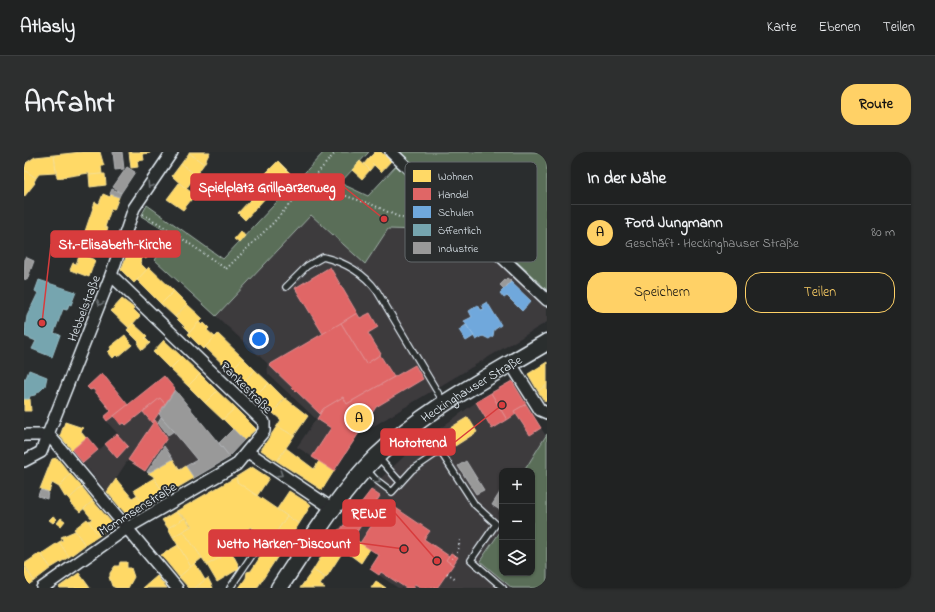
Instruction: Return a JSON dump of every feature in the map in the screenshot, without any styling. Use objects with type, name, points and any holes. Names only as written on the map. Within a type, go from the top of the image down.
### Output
[{"type":"main road","name":"Heckinghauser Straße","points":[[279,588],[333,509],[365,468],[377,456],[418,421],[547,342]]},
{"type":"street","name":"Hebbelstraße","points":[[24,461],[41,452],[111,276],[134,208],[172,152]]},
{"type":"street","points":[[391,152],[405,165]]},
{"type":"street","points":[[507,262],[547,300]]},
{"type":"street","name":"Rankestraße","points":[[111,276],[264,422],[264,431],[248,452]]},
{"type":"street","points":[[511,364],[540,410],[547,413]]},
{"type":"street","points":[[24,435],[49,435],[177,588]]},
{"type":"street","points":[[248,452],[333,509]]},
{"type":"street","name":"Mommsenstraße","points":[[42,588],[127,528],[236,465],[248,452]]},
{"type":"lane","points":[[286,287],[307,266],[323,257],[350,267],[365,277],[377,291],[445,404]]},
{"type":"lane","points":[[365,468],[375,479],[392,492],[412,470],[437,453],[442,454],[475,505],[496,524],[471,560],[503,588]]},
{"type":"lane","points":[[377,456],[400,482]]},
{"type":"lane","points":[[230,588],[263,539]]},
{"type":"path","points":[[134,208],[174,233],[226,269],[273,223],[336,152]]},
{"type":"path","points":[[317,175],[343,195],[372,204],[405,220]]},
{"type":"path","points":[[252,528],[251,530],[256,534]]},
{"type":"path","points":[[452,559],[458,551],[460,540]]},
{"type":"path","points":[[447,573],[456,579]]},
{"type":"shaded area","points":[[311,215],[365,264],[388,229],[405,230],[405,262],[498,262],[547,308],[547,322],[357,436],[334,471],[297,447],[316,419],[268,374],[267,363],[216,316]]},
{"type":"shaded area","points":[[164,376],[229,457],[165,495],[153,476],[128,460],[107,492],[83,463],[118,434],[107,422]]},
{"type":"shaded area","points":[[512,381],[546,436],[526,468],[499,468],[499,533],[480,561],[512,588],[398,588],[370,569],[378,555],[339,529],[380,479],[413,448],[475,403]]},
{"type":"green space","points":[[324,152],[369,152],[340,183],[368,196],[396,166],[405,174],[405,230],[388,229],[365,264],[311,215],[216,316],[155,260],[172,235],[141,216],[147,205],[223,259]]},
{"type":"green space","points":[[400,152],[547,152],[547,290],[517,262],[537,262],[537,162],[411,162]]},
{"type":"green space","points":[[547,434],[547,588],[512,588],[480,561],[499,533],[499,576],[535,576],[535,468],[526,468]]},
{"type":"building: Wohnen","points":[[100,152],[104,166],[101,166],[102,174],[89,175],[89,173],[57,178],[54,155]]},
{"type":"building: Wohnen","points":[[129,152],[150,153],[143,154],[144,160],[137,161],[138,167],[131,168]]},
{"type":"building: Wohnen","points":[[189,152],[210,152],[204,164],[189,153]]},
{"type":"building: Wohnen","points":[[375,152],[381,152],[391,161],[381,172],[368,159]]},
{"type":"building: Wohnen","points":[[189,153],[204,164],[196,175],[181,164]]},
{"type":"building: Wohnen","points":[[54,155],[56,173],[39,174],[36,178],[24,170],[26,163],[35,157]]},
{"type":"building: Wohnen","points":[[368,159],[374,165],[370,170],[364,164]]},
{"type":"building: Wohnen","points":[[278,161],[290,173],[276,187],[264,175]]},
{"type":"building: Wohnen","points":[[360,161],[370,170],[362,179],[352,170]]},
{"type":"building: Wohnen","points":[[181,164],[196,175],[186,189],[172,176]]},
{"type":"building: Wohnen","points":[[24,170],[36,178],[35,183],[24,197]]},
{"type":"building: Wohnen","points":[[105,174],[106,185],[90,187],[89,175]]},
{"type":"building: Wohnen","points":[[179,183],[195,195],[183,210],[167,199]]},
{"type":"building: Wohnen","points":[[261,188],[269,194],[245,220],[238,213]]},
{"type":"building: Wohnen","points":[[103,194],[110,197],[111,194],[119,197],[114,210],[111,209],[105,227],[108,228],[99,247],[82,240],[95,202],[99,204]]},
{"type":"building: Wohnen","points":[[241,231],[245,236],[239,243],[234,239]]},
{"type":"building: Wohnen","points":[[143,232],[148,234],[147,237],[155,241],[146,259],[130,247],[135,233],[142,235]]},
{"type":"building: Wohnen","points":[[130,247],[142,257],[140,263],[147,270],[134,283],[121,270]]},
{"type":"building: Wohnen","points":[[80,254],[95,260],[89,277],[70,270],[73,263],[76,264]]},
{"type":"building: Wohnen","points":[[149,267],[174,291],[161,304],[137,280]]},
{"type":"building: Wohnen","points":[[174,291],[187,304],[175,317],[161,304]]},
{"type":"building: Wohnen","points":[[122,299],[134,308],[133,309],[140,316],[129,328],[111,311]]},
{"type":"building: Wohnen","points":[[187,304],[203,319],[190,332],[175,317]]},
{"type":"building: Wohnen","points":[[199,322],[202,325],[204,323],[209,328],[207,330],[215,337],[203,349],[188,334]]},
{"type":"building: Wohnen","points":[[133,323],[147,336],[145,338],[150,343],[142,350],[138,345],[139,342],[127,330]]},
{"type":"building: Wohnen","points":[[218,334],[243,358],[230,371],[205,347]]},
{"type":"building: Wohnen","points":[[125,335],[132,345],[118,357],[116,355],[113,358],[108,352],[111,349],[110,347]]},
{"type":"building: Wohnen","points":[[164,340],[182,357],[170,369],[153,352]]},
{"type":"building: Wohnen","points":[[182,357],[200,374],[188,386],[170,369]]},
{"type":"building: Wohnen","points":[[243,358],[255,370],[243,383],[230,371]]},
{"type":"building: Wohnen","points":[[547,362],[547,385],[538,391],[528,374]]},
{"type":"building: Wohnen","points":[[255,370],[269,383],[256,396],[243,383]]},
{"type":"building: Wohnen","points":[[200,374],[217,391],[205,403],[188,386]]},
{"type":"building: Wohnen","points":[[269,383],[284,398],[273,413],[256,396]]},
{"type":"building: Wohnen","points":[[547,385],[547,400],[545,402],[538,391]]},
{"type":"building: Wohnen","points":[[217,391],[235,408],[223,420],[205,403]]},
{"type":"building: Wohnen","points":[[285,398],[308,416],[294,436],[277,426],[281,420],[273,413]]},
{"type":"building: Wohnen","points":[[24,399],[30,399],[31,411],[24,411]]},
{"type":"building: Wohnen","points":[[235,408],[256,429],[244,440],[223,419]]},
{"type":"building: Wohnen","points":[[468,417],[477,432],[455,446],[445,431]]},
{"type":"building: Wohnen","points":[[65,422],[83,428],[81,432],[86,438],[72,450],[60,436]]},
{"type":"building: Wohnen","points":[[277,426],[294,436],[277,461],[261,450]]},
{"type":"building: Wohnen","points":[[286,448],[314,469],[319,461],[334,471],[322,490],[277,461]]},
{"type":"building: Wohnen","points":[[57,458],[70,474],[59,487],[52,483],[49,492],[40,489],[52,459]]},
{"type":"building: Wohnen","points":[[173,459],[180,470],[186,466],[194,478],[165,495],[153,476],[148,473]]},
{"type":"building: Wohnen","points":[[252,467],[269,478],[257,496],[237,482],[236,477]]},
{"type":"building: Wohnen","points":[[70,474],[82,487],[69,499],[67,496],[65,497],[59,487]]},
{"type":"building: Wohnen","points":[[236,477],[237,482],[287,516],[271,540],[250,527],[232,554],[231,551],[207,565],[183,531],[192,526],[185,517],[175,512]]},
{"type":"building: Wohnen","points":[[154,478],[165,495],[145,507],[134,490]]},
{"type":"building: Wohnen","points":[[116,479],[132,498],[137,495],[145,507],[131,515],[126,514],[107,492]]},
{"type":"building: Wohnen","points":[[82,487],[93,501],[80,512],[70,503],[71,502],[69,499]]},
{"type":"building: Wohnen","points":[[289,491],[311,505],[299,524],[277,509]]},
{"type":"building: Wohnen","points":[[93,501],[112,523],[111,527],[99,536],[88,521],[92,519],[84,509]]},
{"type":"building: Wohnen","points":[[175,512],[185,518],[168,528],[162,520]]},
{"type":"building: Wohnen","points":[[53,516],[57,519],[53,523],[49,520]]},
{"type":"building: Wohnen","points":[[287,516],[299,524],[257,588],[239,588],[246,578],[247,572],[251,571]]},
{"type":"building: Wohnen","points":[[61,518],[65,521],[61,526],[57,523]]},
{"type":"building: Wohnen","points":[[185,518],[191,526],[173,537],[168,528]]},
{"type":"building: Wohnen","points":[[87,519],[99,536],[85,545],[74,529]]},
{"type":"building: Wohnen","points":[[75,531],[85,545],[69,557],[59,542],[63,540],[61,537]]},
{"type":"building: Wohnen","points":[[183,531],[202,558],[191,567],[173,537]]},
{"type":"building: Wohnen","points":[[354,539],[370,549],[361,563],[345,551]]},
{"type":"building: Wohnen","points":[[59,542],[69,557],[51,568],[41,554]]},
{"type":"building: Wohnen","points":[[329,544],[342,553],[326,578],[313,570]]},
{"type":"building: Wohnen","points":[[178,545],[191,567],[179,577],[161,555]]},
{"type":"building: Wohnen","points":[[231,551],[240,568],[217,582],[207,565]]},
{"type":"building: Wohnen","points":[[40,553],[51,568],[34,581],[24,564]]},
{"type":"building: Wohnen","points":[[120,562],[127,562],[127,568],[131,568],[134,577],[128,588],[116,588],[112,586],[109,577],[115,566],[119,566]]},
{"type":"building: Wohnen","points":[[195,563],[205,580],[195,588],[189,588],[179,577]]},
{"type":"building: Wohnen","points":[[24,566],[34,581],[24,588]]},
{"type":"building: Wohnen","points":[[313,570],[325,578],[320,585],[325,588],[300,588]]},
{"type":"building: Wohnen","points":[[79,573],[90,588],[59,587]]},
{"type":"building: Wohnen","points":[[157,576],[167,588],[143,588]]},
{"type":"building: Wohnen","points":[[208,578],[213,588],[195,588],[205,580]]},
{"type":"building: Wohnen","points":[[376,581],[386,588],[371,588]]},
{"type":"building: Handel","points":[[330,267],[357,313],[323,334],[295,288]]},
{"type":"building: Handel","points":[[357,313],[360,318],[370,313],[378,327],[368,333],[381,354],[366,364],[341,323]]},
{"type":"building: Handel","points":[[341,323],[366,364],[380,355],[394,377],[347,404],[343,397],[323,409],[320,414],[269,365]]},
{"type":"building: Handel","points":[[415,365],[423,379],[376,407],[334,471],[312,457],[331,428],[317,419],[323,409],[343,397],[347,404]]},
{"type":"building: Handel","points":[[102,373],[128,405],[107,421],[104,417],[111,411],[93,389],[90,390],[87,387]]},
{"type":"building: Handel","points":[[164,376],[175,389],[165,404],[160,398],[126,425],[124,423],[121,425],[114,416]]},
{"type":"building: Handel","points":[[512,381],[526,404],[514,411],[516,414],[507,420],[491,393]]},
{"type":"building: Handel","points":[[491,393],[507,420],[492,429],[476,402]]},
{"type":"building: Handel","points":[[160,398],[165,404],[152,423],[143,412]]},
{"type":"building: Handel","points":[[526,404],[541,428],[530,435],[514,411]]},
{"type":"building: Handel","points":[[155,420],[167,438],[145,471],[128,460]]},
{"type":"building: Handel","points":[[117,434],[128,446],[117,458],[105,444]]},
{"type":"building: Handel","points":[[87,437],[98,450],[83,463],[72,450]]},
{"type":"building: Handel","points":[[371,490],[380,496],[353,538],[340,530]]},
{"type":"building: Handel","points":[[387,502],[430,531],[424,539],[449,556],[446,560],[453,565],[437,588],[421,588],[415,584],[413,588],[406,588],[381,572],[379,575],[370,569],[379,555],[360,543]]},
{"type":"building: Handel","points":[[339,529],[354,539],[343,554],[329,544]]},
{"type":"building: Handel","points":[[451,553],[458,557],[453,565],[446,560]]},
{"type":"building: Schulen","points":[[511,282],[531,301],[522,311],[507,296],[504,298],[500,293]]},
{"type":"building: Schulen","points":[[487,302],[501,325],[494,330],[493,336],[489,339],[483,336],[476,340],[464,321],[472,317],[469,311],[478,305],[481,310],[484,309],[482,305]]},
{"type":"building: Schulen","points":[[466,325],[474,336],[466,341],[459,330]]},
{"type":"building: Öffentlich","points":[[39,280],[76,292],[71,305],[69,304],[67,310],[63,309],[54,333],[60,335],[52,357],[32,349],[36,341],[24,336],[27,316],[38,293],[35,291]]},
{"type":"building: Öffentlich","points":[[29,370],[47,377],[45,386],[42,389],[35,395],[30,396],[29,399],[24,399],[24,378],[26,378]]},
{"type":"building: Industrie","points":[[113,152],[122,152],[124,169],[115,170]]},
{"type":"building: Industrie","points":[[127,167],[135,172],[121,193],[113,187]]},
{"type":"building: Industrie","points":[[112,189],[121,193],[119,197],[110,194]]},
{"type":"building: Industrie","points":[[25,257],[34,261],[27,280],[24,279]]},
{"type":"building: Industrie","points":[[507,278],[511,281],[504,289],[500,285]]},
{"type":"building: Industrie","points":[[175,390],[230,457],[194,478],[186,466],[197,460],[159,414]]},
{"type":"building: Industrie","points":[[161,417],[174,431],[168,435],[158,422]]},
{"type":"building: Industrie","points":[[233,429],[244,440],[229,456],[219,443]]},
{"type":"building: Industrie","points":[[164,446],[173,459],[148,473],[147,472]]},
{"type":"building: Industrie","points":[[466,461],[484,490],[476,494],[458,466]]},
{"type":"building: Industrie","points":[[40,490],[48,492],[47,499],[38,496]]},
{"type":"building: Industrie","points":[[499,494],[499,509],[492,505]]},
{"type":"place","name":"Spielplatz Grillparzerweg","points":[[384,219]]},
{"type":"place","name":"St.-Elisabeth-Kirche","points":[[42,323]]},
{"type":"place","name":"Mototrend","points":[[502,405]]},
{"type":"place","name":"Ford Jungmann","points":[[359,418]]},
{"type":"place","name":"Netto Marken-Discount","points":[[404,549]]},
{"type":"place","name":"REWE","points":[[437,561]]}]
